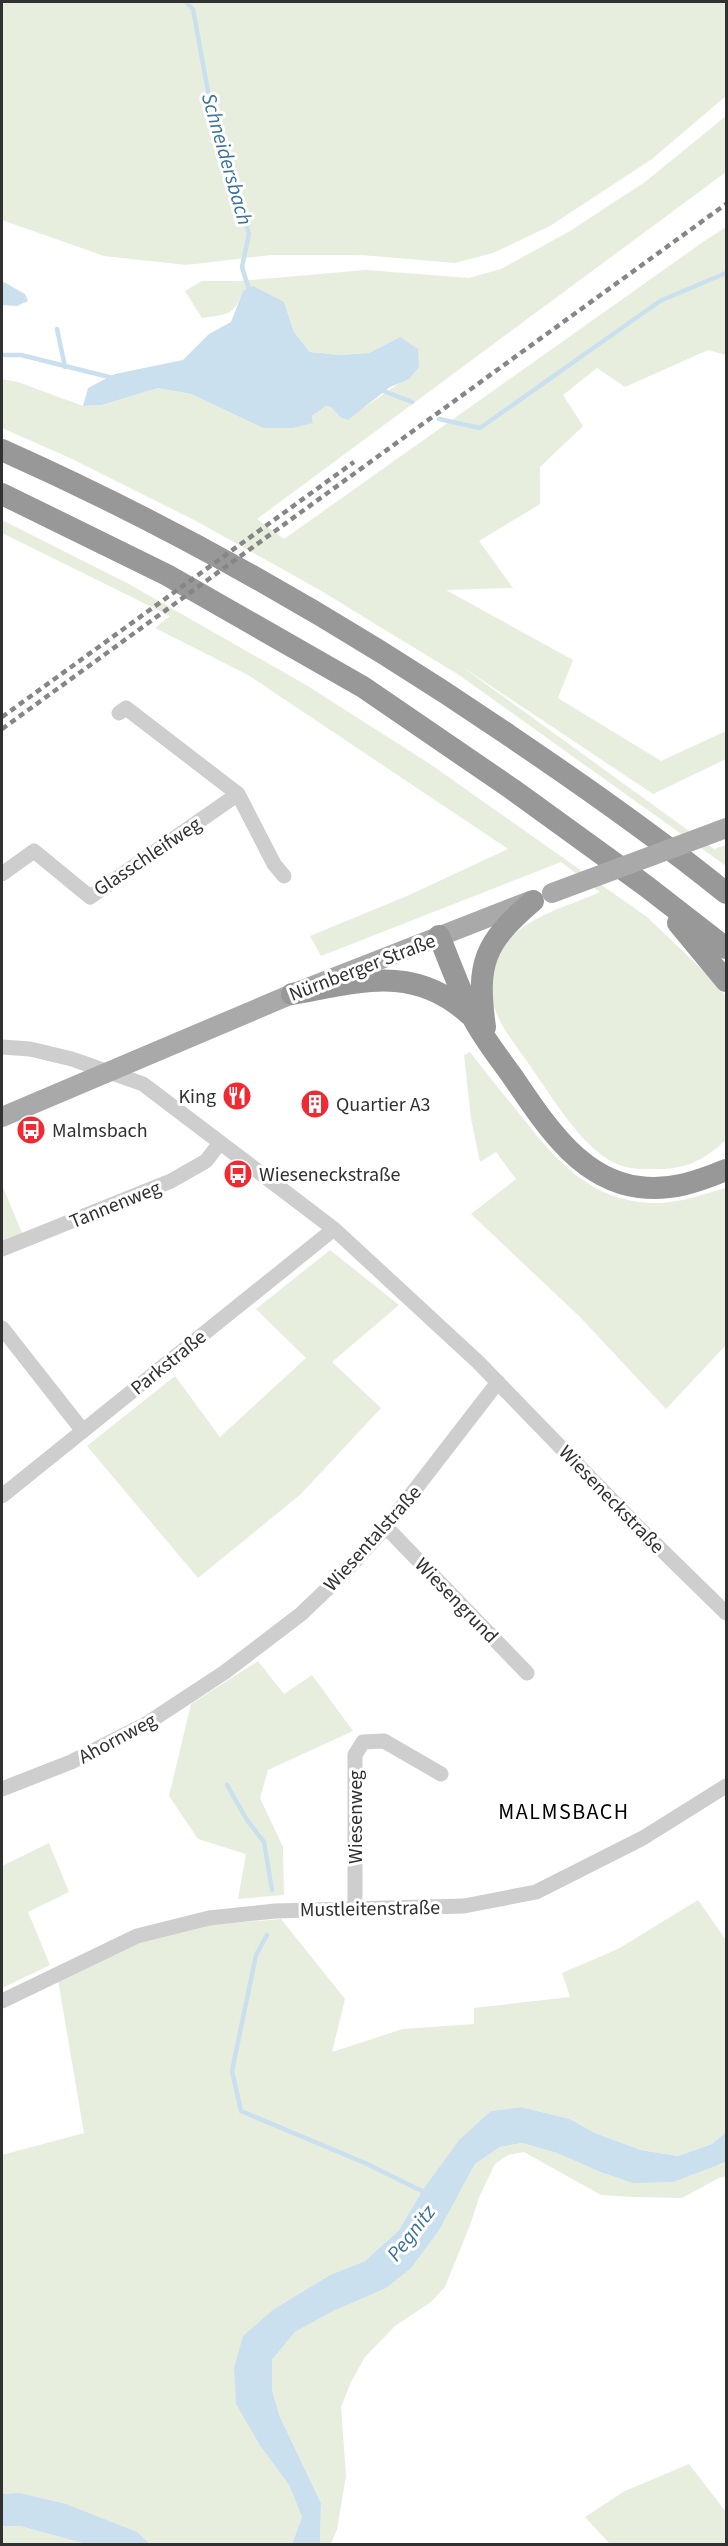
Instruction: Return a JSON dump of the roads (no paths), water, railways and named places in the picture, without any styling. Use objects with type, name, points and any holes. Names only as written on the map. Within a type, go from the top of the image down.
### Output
[{"type":"highway","points":[[2,450],[54,473],[183,539],[389,657],[592,791],[726,893]]},
{"type":"highway","points":[[2,494],[167,574],[363,687],[512,789],[646,886],[726,948]]},
{"type":"highway","points":[[646,886],[726,981]]},
{"type":"highway","points":[[487,1040],[480,987],[481,973],[489,949],[507,924],[543,897]]},
{"type":"highway","points":[[439,936],[473,1018],[553,1133],[573,1154],[605,1176],[638,1187],[661,1188],[694,1183],[726,1170]]},
{"type":"highway","points":[[292,994],[374,981],[413,982],[440,992],[473,1018]]},
{"type":"highway","points":[[694,1183],[726,1157]]},
{"type":"main road","name":"Nürnberger Straße","points":[[2,1117],[292,994],[726,828]]},
{"type":"street","points":[[118,713],[126,708],[238,794],[273,864],[284,876]]},
{"type":"street","name":"Glasschleifweg","points":[[2,874],[34,851],[90,897],[238,794]]},
{"type":"street","name":"Wieseneckstraße","points":[[2,1047],[30,1049],[72,1059],[143,1084],[219,1144],[334,1229],[498,1382],[636,1525],[726,1613]]},
{"type":"street","name":"Tannenweg","points":[[2,1249],[171,1181],[206,1161],[219,1144]]},
{"type":"street","name":"Parkstraße","points":[[2,1496],[334,1229]]},
{"type":"street","points":[[2,1328],[83,1431]]},
{"type":"street","name":"Wiesentalstraße","points":[[225,1672],[301,1614],[343,1574],[387,1527],[498,1382]]},
{"type":"street","name":"Wiesengrund","points":[[387,1527],[527,1673]]},
{"type":"street","name":"Ahornweg","points":[[2,1789],[71,1762],[146,1724],[225,1672]]},
{"type":"street","name":"Wiesenweg","points":[[355,1908],[356,1755],[363,1742],[384,1741],[441,1774]]},
{"type":"street","name":"Mustleitenstraße","points":[[2,2001],[137,1936],[209,1918],[275,1911],[464,1906],[536,1892],[643,1838],[726,1786]]},
{"type":"water","points":[[2,281],[25,294],[28,301],[17,306],[2,305]]},
{"type":"water","points":[[253,286],[284,302],[294,332],[310,352],[340,355],[369,353],[400,337],[418,349],[419,367],[409,379],[390,387],[348,420],[340,417],[331,407],[326,406],[312,416],[313,423],[292,428],[263,428],[191,394],[158,388],[102,405],[83,406],[88,388],[115,374],[183,360],[209,334],[231,322],[243,291]]},
{"type":"water","name":"Pegnitz","points":[[521,2107],[570,2119],[595,2133],[641,2150],[678,2156],[712,2144],[726,2132],[726,2162],[673,2182],[633,2183],[557,2153],[522,2143],[500,2147],[475,2164],[439,2230],[411,2268],[386,2288],[335,2310],[295,2332],[272,2360],[272,2390],[280,2417],[321,2503],[320,2544],[292,2544],[302,2517],[289,2485],[261,2447],[236,2404],[234,2368],[243,2336],[274,2309],[330,2275],[365,2261],[399,2230],[422,2191],[459,2140],[491,2111]]},
{"type":"water","points":[[20,2493],[66,2504],[137,2532],[150,2544],[86,2544],[20,2526],[2,2526],[2,2494]]},
{"type":"waterway","name":"Schneidersbach","points":[[186,2],[193,9],[215,130],[249,234],[242,267],[250,293]]},
{"type":"waterway","name":"Schneidersbach","points":[[439,419],[480,428],[660,301],[726,273]]},
{"type":"waterway","points":[[57,329],[65,367]]},
{"type":"waterway","points":[[2,355],[21,355],[113,378]]},
{"type":"waterway","name":"Schneidersbach","points":[[381,390],[412,402]]},
{"type":"waterway","points":[[227,1785],[247,1820],[264,1842],[272,1890]]},
{"type":"waterway","name":"Pegnitz","points":[[267,1935],[256,1955],[232,2071],[241,2111],[365,2163],[426,2193]]},
{"type":"railway","points":[[2,729],[726,204]]},
{"type":"railway","points":[[2,717],[354,462]]},
{"type":"place","name":"King","points":[[237,1096]]},
{"type":"place","name":"Quartier A3","points":[[315,1104]]},
{"type":"place","name":"Malmsbach","points":[[31,1130]]},
{"type":"place","name":"Wieseneckstraße","points":[[238,1174]]},
{"type":"district","name":"MALMSBACH","points":[[564,1811]]}]
